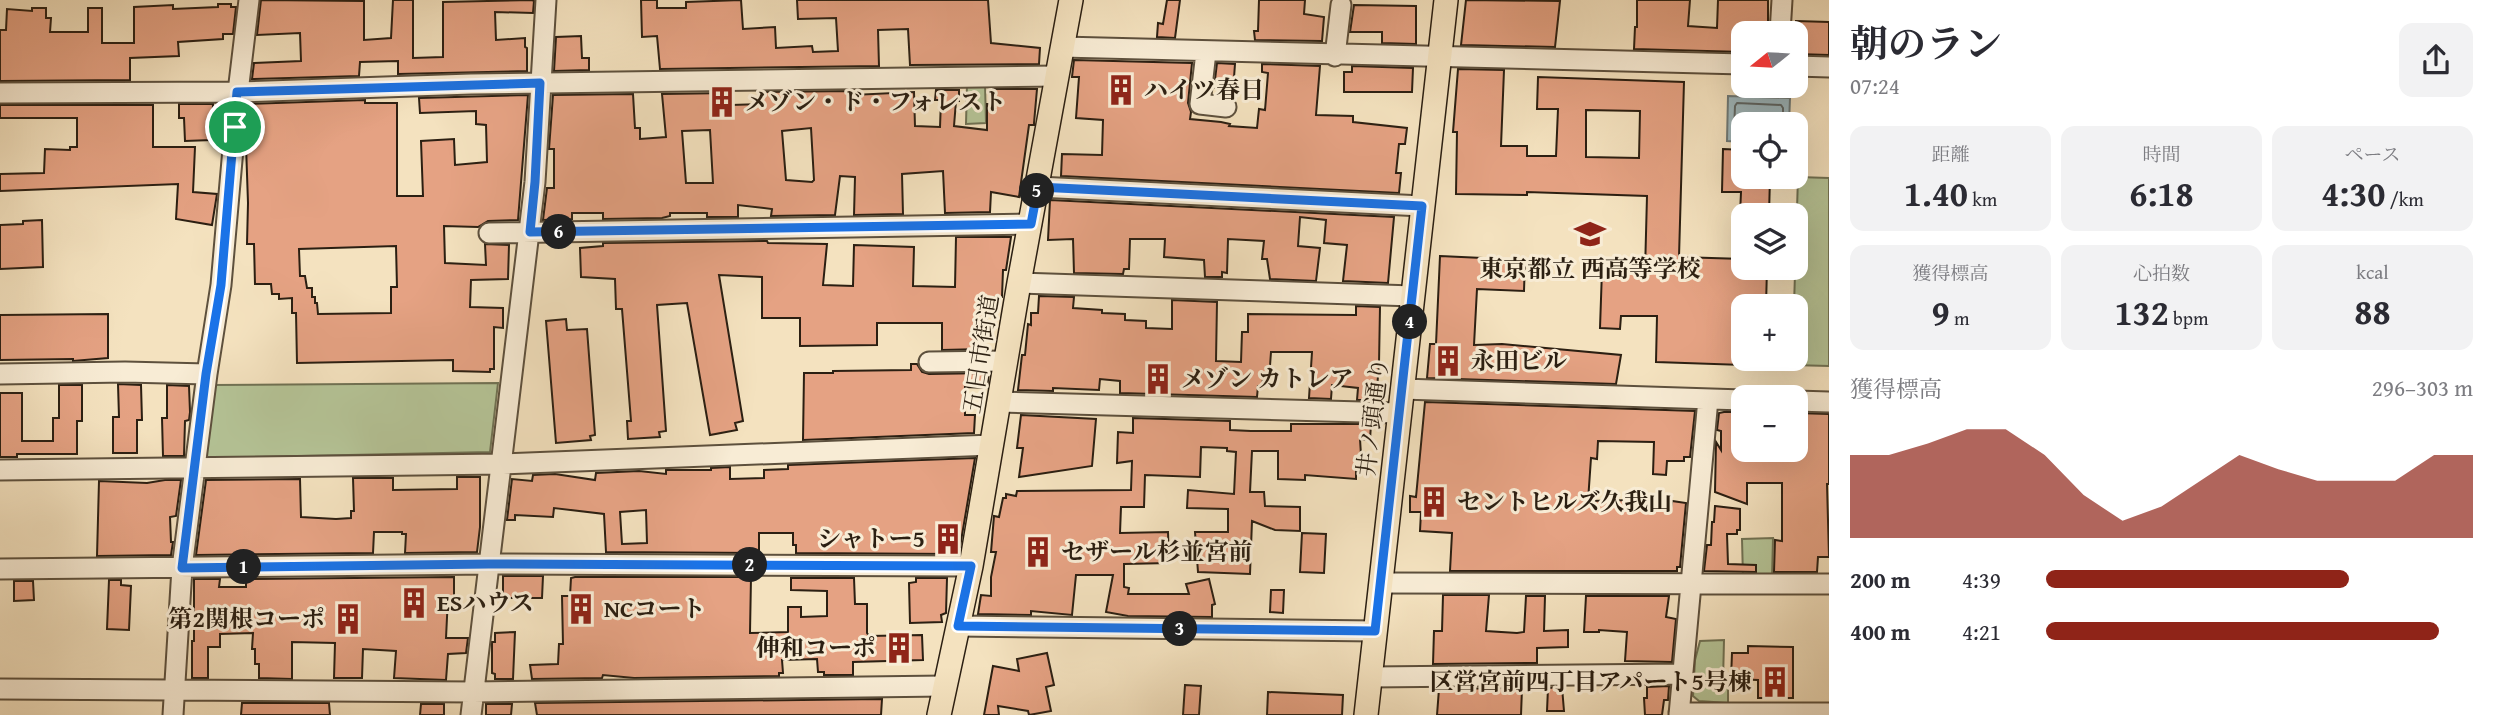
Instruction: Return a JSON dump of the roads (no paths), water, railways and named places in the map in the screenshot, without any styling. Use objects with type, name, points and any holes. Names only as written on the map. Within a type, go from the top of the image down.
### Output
[{"type":"main road","name":"五日市街道","points":[[939,715],[971,566],[1071,0]]},
{"type":"main road","name":"井ノ頭通り","points":[[1366,715],[1446,0]]},
{"type":"street","points":[[173,715],[182,568],[206,374],[221,285],[237,92],[249,0]]},
{"type":"street","points":[[471,715],[530,232],[546,0]]},
{"type":"street","points":[[1781,21],[1782,0]]},
{"type":"street","points":[[1335,56],[1341,5]]},
{"type":"street","points":[[1062,47],[1335,56],[1731,64]]},
{"type":"street","points":[[1206,52],[1200,104],[1226,107]]},
{"type":"street","points":[[1808,66],[1829,67]]},
{"type":"street","points":[[0,93],[237,92],[540,83],[1057,76]]},
{"type":"street","points":[[1038,187],[1422,206]]},
{"type":"street","points":[[489,233],[1031,224]]},
{"type":"street","points":[[1019,283],[1413,296]]},
{"type":"street","points":[[929,362],[1006,361]]},
{"type":"street","points":[[0,374],[206,374]]},
{"type":"street","points":[[1402,389],[1731,400]]},
{"type":"street","points":[[1709,399],[1679,714],[1829,713]]},
{"type":"street","points":[[1808,401],[1829,402]]},
{"type":"street","points":[[1000,402],[1399,413]]},
{"type":"street","points":[[0,470],[502,464],[992,445]]},
{"type":"street","points":[[0,569],[489,564],[971,566]]},
{"type":"street","points":[[1381,583],[1829,584]]},
{"type":"street","points":[[958,626],[1375,631]]},
{"type":"street","points":[[1370,677],[1682,674]]},
{"type":"street","points":[[0,689],[473,692],[945,686]]},
{"type":"water","points":[[1728,96],[1790,98],[1789,112],[1731,112],[1731,141],[1727,141]]},
{"type":"place","name":"ハイツ春日","points":[[1121,90]]},
{"type":"place","name":"メゾン・ド・フォレスト","points":[[722,102]]},
{"type":"place","name":"東京都立 西高等学校","points":[[1590,234]]},
{"type":"place","name":"永田ビル","points":[[1448,361]]},
{"type":"place","name":"メゾン カトレア","points":[[1158,379]]},
{"type":"place","name":"セントヒルズ久我山","points":[[1434,502]]},
{"type":"place","name":"シャトー5","points":[[948,539]]},
{"type":"place","name":"セザール杉並宮前","points":[[1038,552]]},
{"type":"place","name":"ESハウス","points":[[414,603]]},
{"type":"place","name":"NCコート","points":[[581,609]]},
{"type":"place","name":"第2関根コーポ","points":[[348,619]]},
{"type":"place","name":"伸和コーポ","points":[[899,648]]},
{"type":"place","name":"区営宮前四丁目アパート5号棟","points":[[1775,682]]}]
